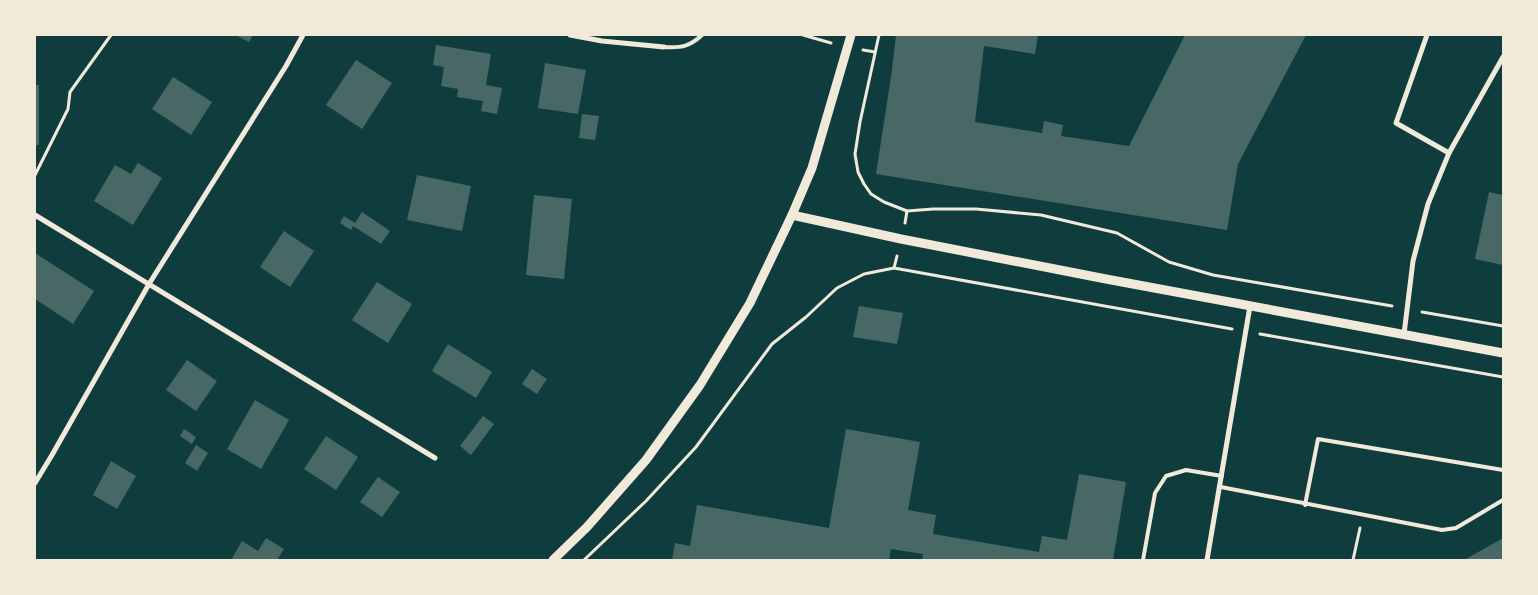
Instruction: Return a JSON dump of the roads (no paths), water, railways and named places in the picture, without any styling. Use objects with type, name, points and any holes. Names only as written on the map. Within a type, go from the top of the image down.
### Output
[{"type":"street","points":[[35,482],[149,284],[286,66],[303,35]]},
{"type":"street","points":[[570,35],[602,41],[664,47]]},
{"type":"street","points":[[553,560],[587,527],[646,460],[700,385],[750,303],[812,168],[851,35]]},
{"type":"street","points":[[1427,35],[1396,123],[1449,153]]},
{"type":"street","points":[[1404,334],[1413,261],[1428,204],[1449,153],[1503,57]]},
{"type":"street","points":[[35,215],[435,458]]},
{"type":"street","points":[[792,215],[901,239],[1503,353]]},
{"type":"street","points":[[1208,560],[1250,306]]},
{"type":"lane","points":[[664,47],[680,48],[694,42],[702,35]]},
{"type":"lane","points":[[1305,504],[1318,439],[1503,470]]},
{"type":"lane","points":[[1143,560],[1155,492],[1166,476],[1186,470],[1222,476]]},
{"type":"lane","points":[[1220,487],[1442,530],[1456,528],[1503,500]]}]
